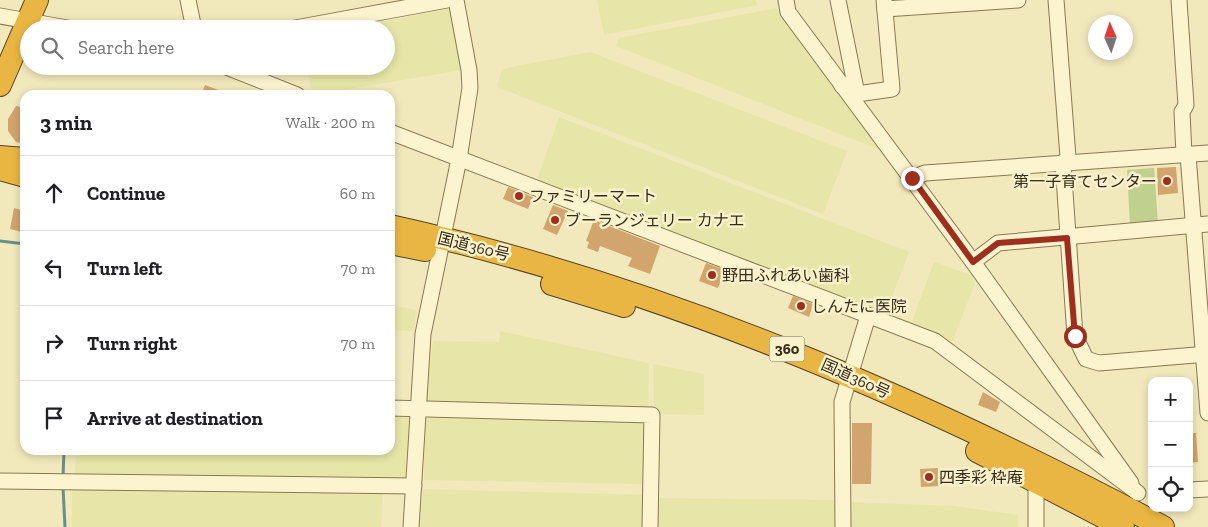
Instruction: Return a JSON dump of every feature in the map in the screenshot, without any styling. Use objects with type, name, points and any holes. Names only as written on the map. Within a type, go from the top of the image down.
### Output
[{"type":"highway","points":[[27,20],[37,0]]},
{"type":"highway","points":[[0,85],[20,37]]},
{"type":"highway","points":[[0,157],[20,159]]},
{"type":"highway","points":[[0,169],[20,175]]},
{"type":"highway","name":"国道360号","points":[[395,228],[441,245],[596,281],[699,315],[847,382],[902,398],[1036,472],[1096,514],[1123,527]]},
{"type":"highway","name":"国道360号","points":[[395,243],[441,245]]},
{"type":"highway","name":"国道360号","points":[[1036,472],[1118,503],[1163,527]]},
{"type":"street","points":[[188,0],[192,20]]},
{"type":"street","points":[[339,20],[447,0]]},
{"type":"street","points":[[411,527],[423,334],[459,159],[470,88],[469,70],[456,0]]},
{"type":"street","points":[[786,0],[788,12],[841,85],[1145,492]]},
{"type":"street","points":[[838,0],[857,94]]},
{"type":"street","points":[[841,85],[857,94],[892,89],[885,5],[1018,0]]},
{"type":"street","points":[[1056,0],[1068,157],[1063,163],[1075,336],[1086,359],[1099,363],[1206,354]]},
{"type":"street","points":[[1179,0],[1186,105],[1182,112],[1186,155],[1201,224],[1208,413]]},
{"type":"street","points":[[0,16],[27,20]]},
{"type":"street","points":[[247,75],[284,90]]},
{"type":"street","points":[[395,134],[935,342],[1145,492]]},
{"type":"street","points":[[912,178],[925,173],[1208,153]]},
{"type":"street","points":[[973,262],[998,243],[1201,224]]},
{"type":"street","points":[[843,527],[842,402],[868,316]]},
{"type":"street","points":[[395,408],[652,415],[650,527]]},
{"type":"street","points":[[1036,472],[1036,527]]},
{"type":"street","points":[[0,481],[414,486]]},
{"type":"street","points":[[1193,490],[1208,489]]},
{"type":"street","points":[[1096,514],[1145,492]]},
{"type":"shaded area","points":[[597,0],[756,0],[757,5],[604,35]]},
{"type":"shaded area","points":[[452,8],[462,70],[343,90],[312,90],[308,75],[395,75],[395,20],[391,20]]},
{"type":"shaded area","points":[[777,8],[883,151],[616,46],[619,38]]},
{"type":"shaded area","points":[[590,52],[847,151],[823,214],[497,87],[502,69]]},
{"type":"shaded area","points":[[559,117],[909,252],[885,315],[537,180]]},
{"type":"shaded area","points":[[934,262],[971,275],[975,283],[951,345],[911,324]]},
{"type":"shaded area","points":[[395,306],[416,310],[414,331],[395,330]]},
{"type":"shaded area","points":[[500,331],[649,363],[648,411],[424,405],[433,341],[499,342]]},
{"type":"shaded area","points":[[653,364],[704,374],[704,415],[654,414]]},
{"type":"shaded area","points":[[424,413],[646,418],[646,484],[424,480]]},
{"type":"shaded area","points":[[395,414],[411,414],[410,481],[75,476],[76,455],[395,455]]},
{"type":"shaded area","points":[[72,486],[383,490],[381,527],[72,527]]},
{"type":"shaded area","points":[[421,489],[645,495],[644,527],[420,527]]},
{"type":"shaded area","points":[[659,498],[836,500],[837,527],[658,527]]},
{"type":"shaded area","points":[[848,502],[954,506],[1018,515],[1018,527],[848,527]]},
{"type":"green space","points":[[1154,168],[1158,223],[1130,225],[1127,170]]},
{"type":"building","points":[[205,85],[218,90],[203,90]]},
{"type":"building","points":[[16,106],[20,107],[20,143],[16,142],[8,131],[8,119]]},
{"type":"building","name":"第一子育てセンター","points":[[1176,167],[1178,193],[1158,195],[1157,168]]},
{"type":"building","name":"ファミリーマート","points":[[508,187],[533,197],[528,209],[503,199]]},
{"type":"building","name":"ブーランジェリー カナエ","points":[[553,205],[568,211],[557,235],[543,229]]},
{"type":"building","points":[[14,208],[20,210],[20,232],[10,229]]},
{"type":"building","points":[[594,220],[660,246],[650,274],[628,266],[632,258],[600,246],[598,252],[587,248],[589,242],[586,241]]},
{"type":"building","name":"野田ふれあい歯科","points":[[706,263],[725,270],[718,288],[699,281]]},
{"type":"building","name":"しんたに医院","points":[[793,296],[813,304],[809,317],[788,308]]},
{"type":"building","points":[[983,392],[1000,402],[996,412],[978,405]]},
{"type":"building","points":[[852,423],[872,423],[871,484],[852,484]]},
{"type":"building","points":[[1193,433],[1196,433],[1198,462],[1193,463]]},
{"type":"building","name":"四季彩 枠庵","points":[[938,468],[939,486],[921,487],[920,469]]},
{"type":"waterway","points":[[0,241],[20,243]]},
{"type":"waterway","points":[[63,477],[64,455]]},
{"type":"waterway","points":[[63,487],[65,527]]},
{"type":"place","name":"第一子育てセンター","points":[[1167,181]]},
{"type":"place","name":"ファミリーマート","points":[[519,196]]},
{"type":"place","name":"ブーランジェリー カナエ","points":[[555,220]]},
{"type":"place","name":"野田ふれあい歯科","points":[[712,275]]},
{"type":"place","name":"しんたに医院","points":[[801,306]]},
{"type":"place","name":"四季彩 枠庵","points":[[929,477]]},
{"type":"route","points":[[912,178],[973,262],[998,243],[1067,238],[1075,336]]}]
